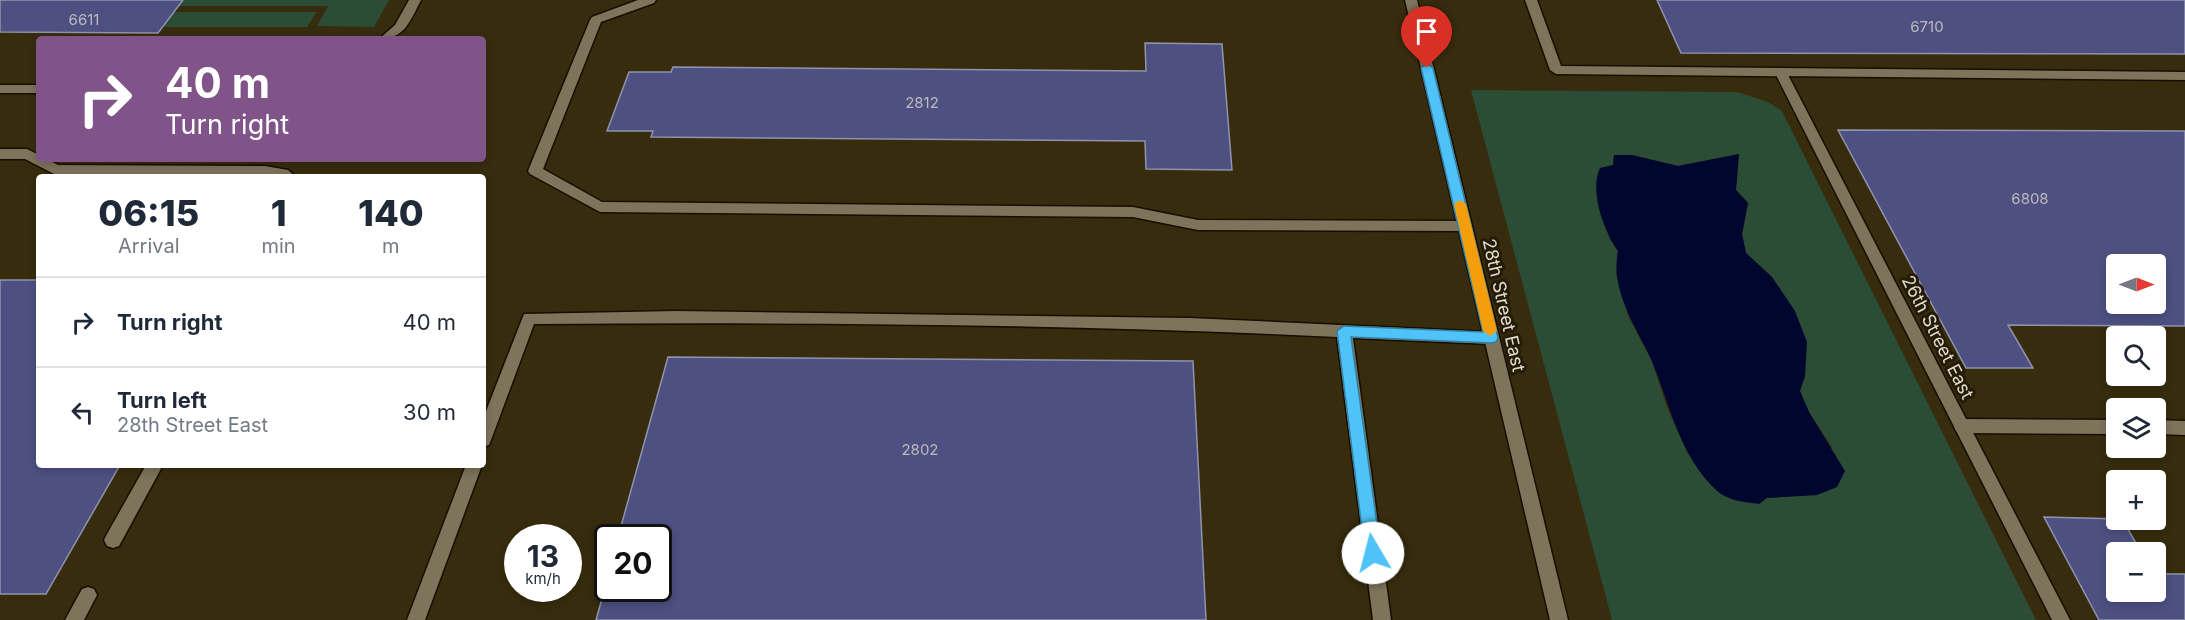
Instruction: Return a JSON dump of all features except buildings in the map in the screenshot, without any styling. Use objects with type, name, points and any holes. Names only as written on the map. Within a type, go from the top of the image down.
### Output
[{"type":"street","points":[[389,36],[400,27],[415,0]]},
{"type":"street","points":[[650,0],[596,20],[535,171],[600,207],[1133,212],[1198,225],[1465,226]]},
{"type":"street","name":"28th Street East","points":[[1411,0],[1559,620]]},
{"type":"street","points":[[1531,0],[1556,70],[2185,76]]},
{"type":"street","name":"26th Street East","points":[[1781,73],[2061,620]]},
{"type":"street","points":[[0,88],[36,89]]},
{"type":"street","points":[[0,154],[27,154],[36,159]]},
{"type":"street","points":[[42,162],[56,170],[265,171],[284,174]]},
{"type":"street","points":[[486,432],[529,318],[1154,324],[1491,338]]},
{"type":"street","points":[[1344,331],[1382,620]]},
{"type":"street","points":[[1962,426],[2106,427]]},
{"type":"street","points":[[2166,428],[2185,428]]},
{"type":"street","points":[[113,540],[152,468]]},
{"type":"street","points":[[416,620],[473,468]]},
{"type":"street","points":[[74,620],[88,595]]},
{"type":"shaded area","points":[[0,0],[2185,0],[2185,620],[0,620]]},
{"type":"green space","points":[[183,0],[389,0],[374,27],[317,26],[328,6],[179,6]]},
{"type":"green space","points":[[174,12],[317,12],[307,27],[163,27]]},
{"type":"green space","points":[[1471,90],[1737,92],[1768,102],[1782,111],[2036,620],[1612,620]],"holes":[[[1739,154],[1736,190],[1748,203],[1742,234],[1746,253],[1772,277],[1805,376],[1800,391],[1809,412],[1832,447],[1817,495],[1767,498],[1688,454],[1668,410],[1651,359],[1628,316],[1616,274],[1618,251],[1609,238],[1600,168],[1613,165],[1614,155],[1632,155],[1678,166]]]},
{"type":"water","points":[[1739,154],[1736,190],[1748,203],[1742,234],[1746,253],[1772,277],[1795,311],[1807,342],[1805,376],[1800,391],[1809,412],[1845,471],[1837,487],[1817,495],[1767,498],[1759,504],[1742,502],[1721,494],[1703,476],[1684,445],[1651,359],[1631,320],[1621,293],[1616,265],[1618,251],[1603,222],[1596,188],[1600,168],[1613,165],[1614,155],[1632,155],[1678,166]]},
{"type":"slow traffic","points":[[1460,204],[1490,331]]},
{"type":"route","points":[[1373,553],[1344,331],[1491,338],[1427,68]]}]
